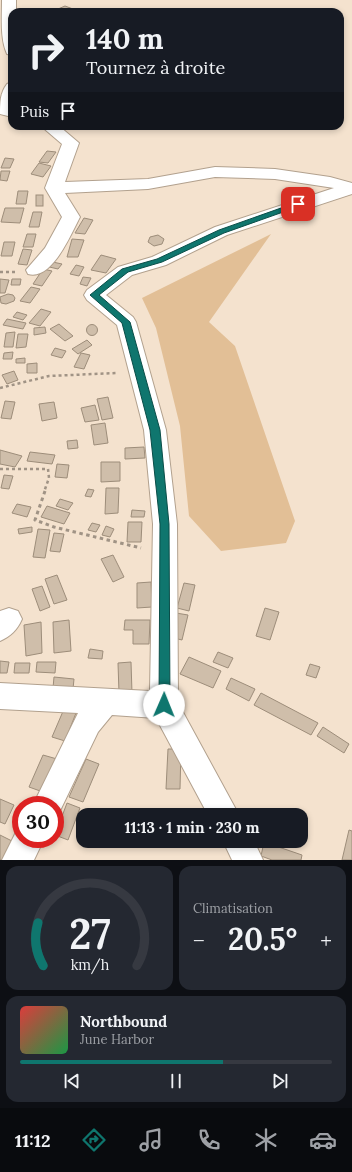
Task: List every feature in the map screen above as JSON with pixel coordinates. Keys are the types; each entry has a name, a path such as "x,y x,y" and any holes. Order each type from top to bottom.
{"street":[{"path":"5,111 8,101"},
{"path":"54,130 71,143 54,188"},
{"path":"54,188 148,184 215,172 275,174 330,182 352,188"},
{"path":"34,270 53,251 71,217 54,188"},
{"path":"220,808 164,705 165,553 164,524 155,430 126,322 94,295 125,271 159,261 221,231 352,188"},
{"path":"0,696 164,705"},
{"path":"52,796 88,723 106,701"},
{"path":"16,860 23,848"},
{"path":"242,848 248,860"}],"path":[{"path":"0,388 49,376 139,372"},
{"path":"0,469 48,469 49,478 35,520 96,538 165,553"}],"shaded area":[{"path":"271,234 209,322 235,346 295,521 286,543 221,551 189,516 180,426 156,328 142,298"}],"building":[{"path":"47,151 56,152 48,163 39,162"},
{"path":"5,158 14,159 10,168 1,168"},
{"path":"39,163 51,166 43,177 31,174"},
{"path":"1,171 10,171 7,181 0,180"},
{"path":"18,191 28,191 26,204 16,204"},
{"path":"36,195 43,195 43,206 36,206"},
{"path":"5,208 24,208 20,223 1,222"},
{"path":"33,212 42,212 39,227 29,227"},
{"path":"84,218 93,220 85,234 75,233"},
{"path":"27,234 36,234 33,247 23,247"},
{"path":"158,235 164,239 162,244 154,246 148,242 150,237"},
{"path":"72,239 84,240 78,257 67,257"},
{"path":"4,242 15,242 12,256 1,256"},
{"path":"23,249 32,250 27,265 18,264"},
{"path":"101,255 116,259 106,273 91,270"},
{"path":"48,261 62,264 58,269 45,266"},
{"path":"76,265 84,267 79,276 70,274"},
{"path":"43,269 52,271 42,286 33,284"},
{"path":"83,277 91,278 87,286 80,284"},
{"path":"0,279 9,280 5,293 0,293"},
{"path":"12,279 21,279 20,285 11,285"},
{"path":"31,287 40,289 30,303 20,301"},
{"path":"8,294 13,295 15,298 14,301 6,304 1,303 0,297"},
{"path":"41,309 51,312 40,326 29,323"},
{"path":"17,312 27,315 23,320 13,317"},
{"path":"7,319 26,323 23,329 3,325"},
{"path":"59,324 73,336 65,341 50,329"},
{"path":"92,324 96,326 98,330 96,334 92,336 88,334 86,330 88,326"},
{"path":"45,327 46,333 34,335 34,328"},
{"path":"15,332 13,347 4,347 6,333"},
{"path":"18,334 28,334 26,347 16,348"},
{"path":"87,340 92,345 78,354 72,349"},
{"path":"55,348 66,351 62,358 51,355"},
{"path":"13,352 12,359 3,359 4,353"},
{"path":"81,353 90,355 84,369 74,367"},
{"path":"25,358 25,363 16,363 16,359"},
{"path":"37,363 37,373 27,373 27,364"},
{"path":"14,371 18,380 7,384 2,375"},
{"path":"108,397 113,418 102,420 97,399"},
{"path":"5,401 15,402 11,419 1,418"},
{"path":"54,402 57,418 42,421 39,404"},
{"path":"95,405 99,420 85,422 81,408"},
{"path":"105,423 108,443 94,445 91,425"},
{"path":"77,440 78,448 68,449 67,441"},
{"path":"144,447 145,458 125,459 125,448"},
{"path":"0,450 22,456 15,467 0,464"},
{"path":"30,452 55,455 52,464 27,461"},
{"path":"101,462 120,462 120,481 101,482"},
{"path":"57,464 69,465 67,478 55,477"},
{"path":"4,475 13,476 9,489 1,488"},
{"path":"106,488 119,488 118,513 105,514"},
{"path":"88,489 94,490 91,497 85,496"},
{"path":"60,499 73,503 68,510 56,506"},
{"path":"17,504 31,507 27,517 12,513"},
{"path":"47,506 70,513 64,524 41,517"},
{"path":"132,510 145,511 144,517 131,517"},
{"path":"128,522 142,522 141,542 127,542"},
{"path":"92,523 100,525 96,532 88,530"},
{"path":"106,526 114,529 110,537 102,535"},
{"path":"32,527 32,532 19,534 18,529"},
{"path":"38,529 50,530 45,558 33,557"},
{"path":"54,533 64,534 60,552 50,551"},
{"path":"113,555 124,577 113,582 101,559"},
{"path":"57,575 67,600 54,604 45,579"},
{"path":"151,582 152,607 137,608 137,583"},
{"path":"184,583 195,585 189,611 177,608"},
{"path":"42,586 50,607 40,611 32,589"},
{"path":"265,608 279,612 270,640 256,636"},
{"path":"176,613 188,615 182,640 170,637"},
{"path":"69,620 71,651 54,653 53,622"},
{"path":"125,620 150,620 149,644 133,644 133,630 124,630"},
{"path":"41,622 42,653 26,656 24,625"},
{"path":"90,649 103,651 102,659 88,658"},
{"path":"218,652 233,658 228,668 213,662"},
{"path":"189,657 221,671 213,688 180,674"},
{"path":"0,661 9,662 7,673 0,673"},
{"path":"37,662 56,662 55,673 36,672"},
{"path":"131,662 132,693 119,693 118,663"},
{"path":"15,663 30,663 29,673 14,673"},
{"path":"310,664 320,667 316,678 306,675"},
{"path":"54,677 74,679 73,689 53,688"},
{"path":"231,678 255,689 249,701 226,689"},
{"path":"261,693 318,723 311,735 254,705"},
{"path":"64,709 76,713 65,741 52,737"},
{"path":"323,727 349,744 344,753 317,736"},
{"path":"168,749 181,749 180,789 166,789"},
{"path":"43,755 57,759 43,792 29,787"},
{"path":"86,759 99,764 83,802 69,797"},
{"path":"0,799 12,804 12,809 5,824 0,822"},
{"path":"67,803 80,808 76,808 76,819 68,840 64,838 64,811"},
{"path":"349,830 352,831 352,860 342,860"},
{"path":"0,835 12,841 2,860 0,860"},
{"path":"263,848 282,848 302,855 301,860 272,860 261,856"}],"route":[{"path":"164,705 164,524 155,430 126,322 94,295 125,271 159,261 221,231 298,204"}]}
